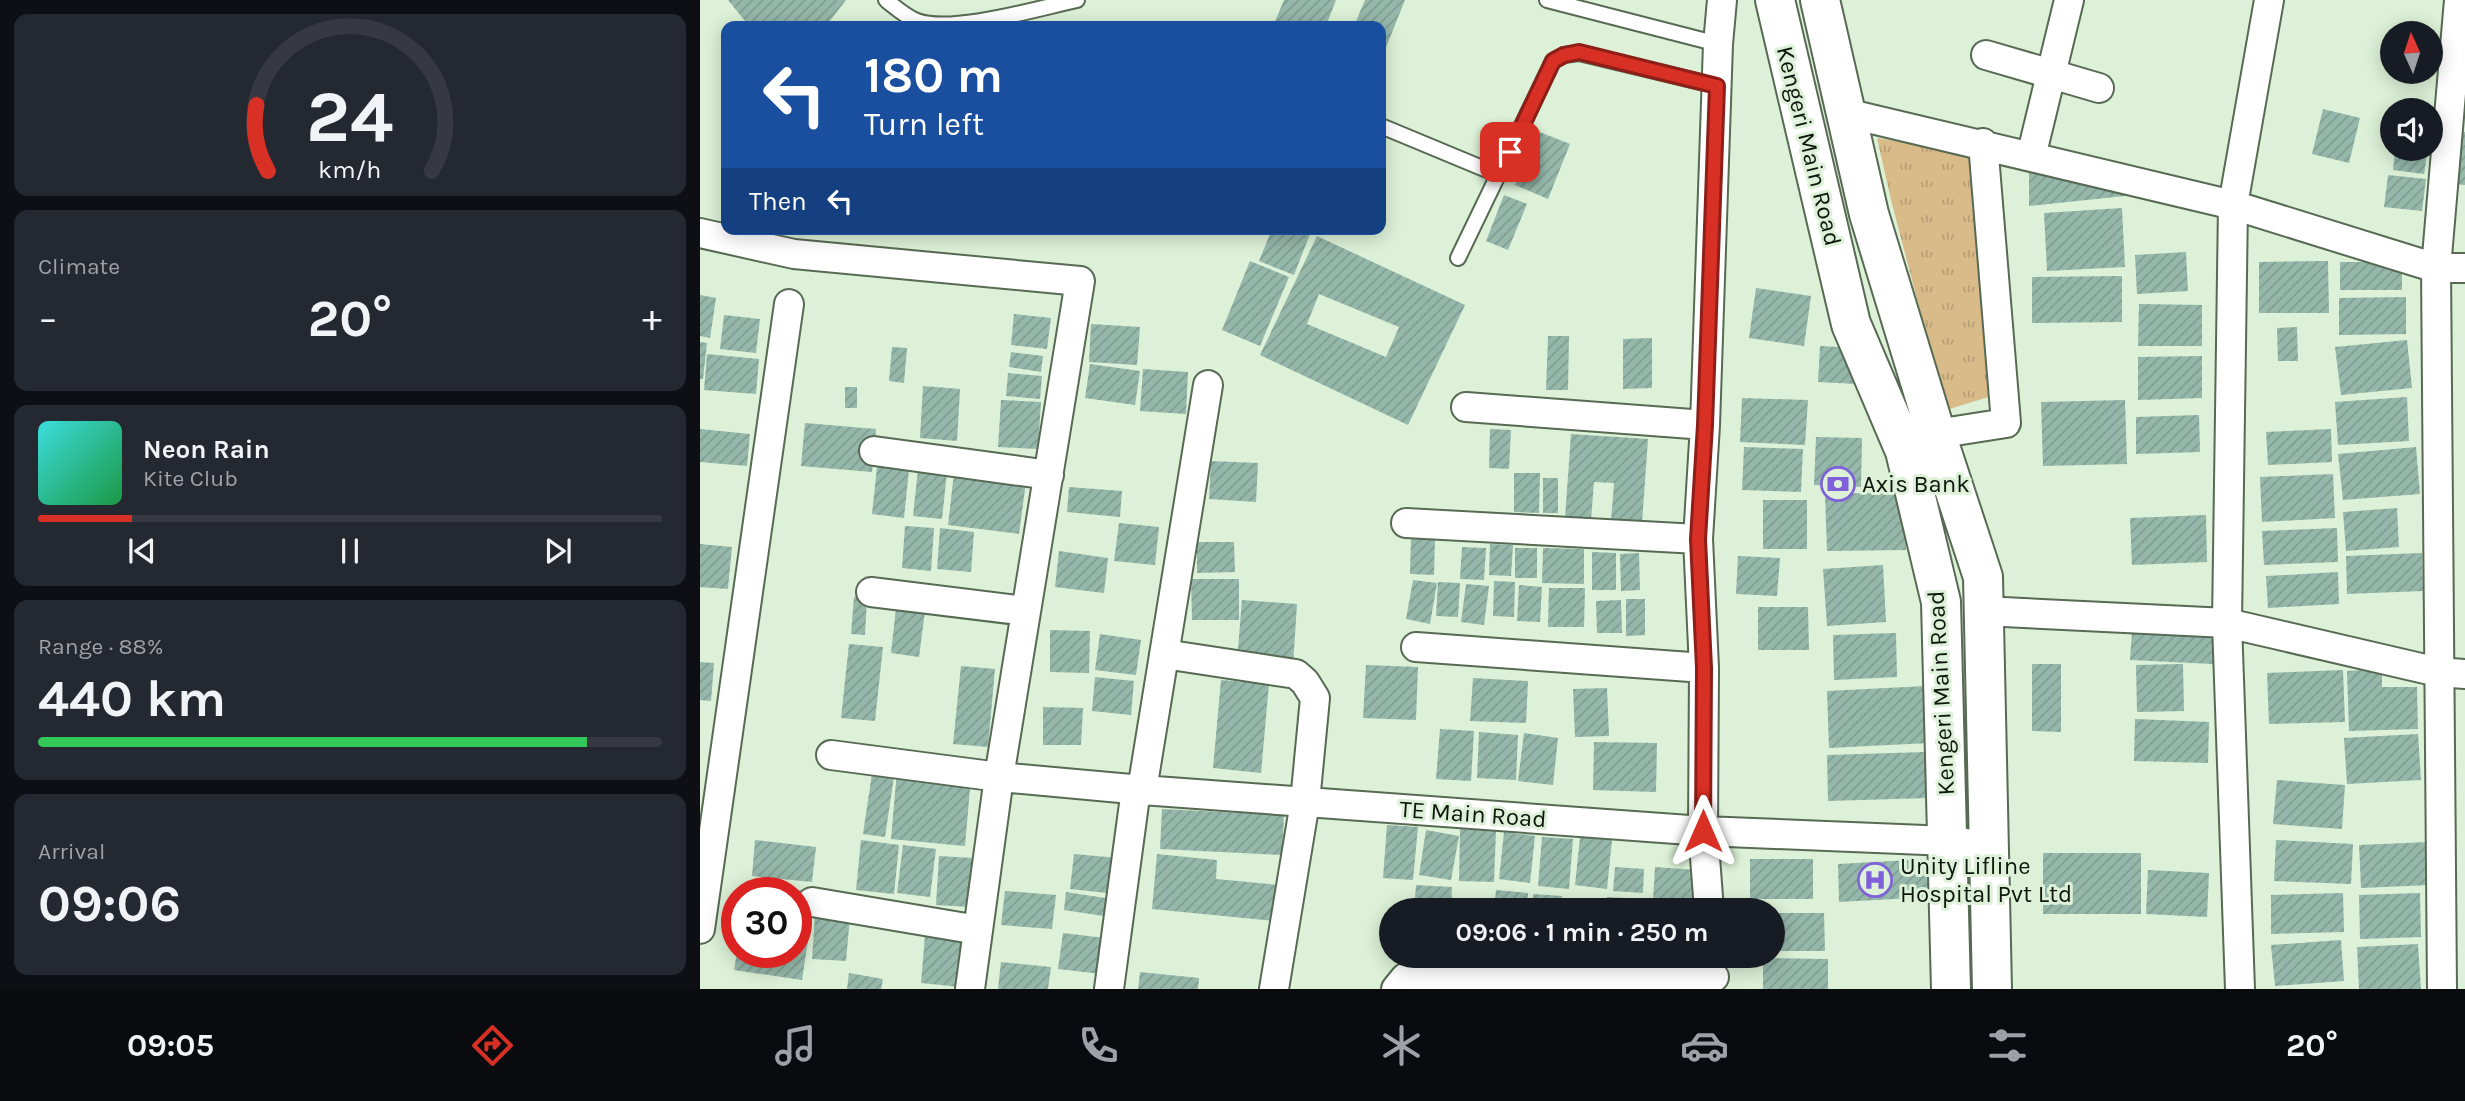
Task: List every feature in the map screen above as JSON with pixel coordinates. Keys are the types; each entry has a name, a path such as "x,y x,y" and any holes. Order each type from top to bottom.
{"main road":[{"name":"Kengeri Main Road","path":"1774,0 1851,324 1905,451 1941,602 1951,989"},
{"name":"Kengeri Main Road","path":"1820,0 1869,214 1983,577 1992,989"}],"street":[{"path":"1708,898 1703,831 1704,668 1698,539 1722,0"},
{"path":"2031,157 2069,0"},
{"path":"2240,989 2227,623 2233,205 2269,0"},
{"path":"2442,989 2451,673 2436,268 2459,0"},
{"path":"1986,55 2099,88"},
{"path":"1846,113 2233,205 2436,268 2465,268"},
{"path":"1936,434 2006,423 1983,144"},
{"path":"700,233 794,254 1080,281 999,777 970,989"},
{"path":"700,929 789,304"},
{"path":"1109,989 1139,790 1208,385"},
{"path":"1466,407 1705,425"},
{"path":"873,451 1049,475"},
{"path":"1406,523 1698,539"},
{"path":"871,592 1026,611"},
{"path":"1983,611 2227,623 2451,673"},
{"path":"1416,647 1704,668"},
{"path":"1164,654 1296,674 1305,681 1315,698 1305,802 1274,989"},
{"name":"TE Main Road","path":"831,755 999,777 1139,790 1703,831 1949,841 1988,846"},
{"path":"812,902 978,930"},
{"path":"1395,989 1405,978 1506,983 1713,974"}],"lane":[{"path":"886,0 917,21"},
{"path":"964,21 1013,16 1077,0"},
{"path":"1547,0 1718,44"},
{"path":"1458,258 1553,61 1579,52 1717,86"},
{"path":"1386,128 1499,174"}],"green space":[{"path":"1877,138 1969,152 1995,395 1946,410"}],"building":[{"path":"728,0 846,0 830,21 745,21"},
{"path":"1284,0 1336,0 1328,21 1275,21"},
{"path":"1365,0 1405,0 1386,48 1386,21 1356,21"},
{"path":"2323,109 2360,118 2349,163 2312,154"},
{"path":"1537,131 1570,144 1548,199 1515,185"},
{"path":"2460,132 2465,132 2465,185 2454,184"},
{"path":"2394,161 2426,161 2424,174 2393,170"},
{"path":"2029,165 2134,195 2029,206"},
{"path":"2388,175 2426,179 2422,211 2384,207"},
{"path":"1504,195 1527,204 1508,250 1486,241"},
{"path":"2122,208 2125,267 2047,271 2044,213"},
{"path":"1270,235 1310,235 1294,275 1259,261"},
{"path":"1317,236 1465,305 1408,425 1260,355","holes":["1319,294 1399,327 1386,357 1307,324"]},
{"path":"2186,252 2188,291 2137,294 2135,255"},
{"path":"1250,261 1289,277 1260,346 1222,330"},
{"path":"2328,261 2329,313 2259,313 2259,262"},
{"path":"2340,262 2402,262 2402,290 2340,290"},
{"path":"2122,276 2122,322 2032,323 2032,277"},
{"path":"1756,288 1811,296 1804,346 1749,338"},
{"path":"700,295 716,298 710,338 700,336"},
{"path":"2406,297 2406,334 2339,335 2339,298"},
{"path":"2139,304 2202,305 2202,346 2138,346"},
{"path":"1014,314 1051,318 1047,349 1011,345"},
{"path":"724,315 760,319 756,353 720,349"},
{"path":"1091,324 1140,327 1137,365 1089,362"},
{"path":"2297,327 2298,361 2278,361 2277,328"},
{"path":"1548,336 1569,336 1568,390 1546,390"},
{"path":"1652,338 1652,388 1623,389 1623,339"},
{"path":"2407,340 2412,388 2341,395 2335,347"},
{"path":"700,342 707,343 703,379 700,379"},
{"path":"1820,346 1859,348 1857,384 1818,382"},
{"path":"892,347 907,348 904,383 889,381"},
{"path":"1011,352 1043,356 1041,372 1009,367"},
{"path":"707,354 759,359 756,394 704,390"},
{"path":"2202,356 2202,398 2138,400 2138,357"},
{"path":"1090,364 1140,371 1135,405 1085,398"},
{"path":"1143,369 1188,372 1186,414 1140,411"},
{"path":"1008,373 1042,376 1040,399 1006,396"},
{"path":"923,386 960,389 957,441 920,438"},
{"path":"845,387 857,387 857,408 845,408"},
{"path":"2407,397 2409,441 2338,445 2335,402"},
{"path":"1742,398 1808,400 1805,445 1740,442"},
{"path":"1001,400 1041,402 1038,449 998,447"},
{"path":"2125,400 2127,464 2043,466 2041,402"},
{"path":"2199,415 2200,452 2136,454 2136,417"},
{"path":"805,423 876,429 872,472 801,466"},
{"path":"700,429 750,434 747,466 700,462"},
{"path":"1490,429 1511,430 1509,469 1489,468"},
{"path":"2331,429 2332,462 2268,465 2266,432"},
{"path":"1571,434 1648,439 1642,523 1611,521 1614,483 1594,482 1591,520 1565,518"},
{"path":"1816,437 1862,438 1861,487 1814,485"},
{"path":"1744,447 1803,449 1801,492 1742,490"},
{"path":"2416,447 2420,494 2343,500 2338,454"},
{"path":"1211,461 1258,463 1256,502 1209,499"},
{"path":"877,467 909,470 904,518 872,514"},
{"path":"918,469 947,472 942,519 913,516"},
{"path":"954,473 1026,482 1019,534 948,525"},
{"path":"1514,473 1540,473 1539,513 1514,512"},
{"path":"2333,474 2335,518 2262,522 2260,477"},
{"path":"1543,478 1558,478 1558,513 1543,513"},
{"path":"1069,487 1122,491 1120,517 1067,512"},
{"path":"1905,492 1906,550 1827,551 1825,494"},
{"path":"1763,500 1807,500 1807,549 1763,549"},
{"path":"2397,508 2399,547 2346,551 2343,512"},
{"path":"2206,515 2207,562 2132,565 2130,518"},
{"path":"1119,523 1159,527 1155,565 1114,561"},
{"path":"905,526 934,528 931,571 902,568"},
{"path":"940,528 974,532 971,572 937,569"},
{"path":"2337,528 2338,562 2264,565 2262,531"},
{"path":"1411,538 1435,539 1434,575 1410,574"},
{"path":"1197,542 1234,542 1235,572 1197,573"},
{"path":"700,544 732,547 728,589 700,587"},
{"path":"1490,544 1513,545 1511,576 1489,575"},
{"path":"1462,547 1486,548 1484,580 1460,579"},
{"path":"1515,548 1537,548 1537,578 1515,578"},
{"path":"1543,548 1584,549 1584,584 1542,583"},
{"path":"1059,551 1108,558 1104,593 1055,587"},
{"path":"1592,552 1616,553 1616,590 1592,590"},
{"path":"1639,553 1640,590 1621,591 1620,554"},
{"path":"2422,553 2423,591 2347,594 2346,556"},
{"path":"1738,556 1780,558 1777,596 1736,594"},
{"path":"1883,565 1886,622 1827,626 1823,569"},
{"path":"2338,572 2339,604 2268,608 2266,576"},
{"path":"1191,579 1239,579 1239,620 1192,620"},
{"path":"1413,580 1437,583 1430,624 1406,619"},
{"path":"1494,581 1515,582 1514,617 1493,616"},
{"path":"1438,582 1460,583 1458,617 1436,616"},
{"path":"1466,584 1489,586 1484,625 1461,622"},
{"path":"1519,585 1542,587 1540,622 1517,621"},
{"path":"1549,588 1585,588 1584,627 1548,627"},
{"path":"854,597 867,597 865,635 851,634"},
{"path":"1626,599 1645,599 1645,635 1626,636"},
{"path":"1242,600 1297,604 1293,665 1237,661"},
{"path":"1621,600 1622,633 1597,633 1596,601"},
{"path":"1758,607 1808,607 1809,650 1758,650"},
{"path":"896,608 925,611 919,657 891,653"},
{"path":"1050,630 1090,631 1089,673 1050,672"},
{"path":"2132,632 2214,636 2213,664 2130,660"},
{"path":"1896,633 1897,677 1834,680 1833,635"},
{"path":"1100,634 1141,640 1136,675 1095,670"},
{"path":"849,644 883,647 875,721 841,718"},
{"path":"700,662 714,663 711,701 700,700"},
{"path":"2032,664 2061,664 2061,732 2032,731"},
{"path":"2183,664 2184,711 2137,712 2136,665"},
{"path":"1366,665 1418,667 1416,720 1363,718"},
{"path":"961,666 995,669 988,747 953,744"},
{"path":"2382,669 2382,687 2417,687 2418,729 2349,731 2347,671"},
{"path":"2343,670 2345,722 2269,724 2267,673"},
{"path":"1095,677 1134,681 1131,715 1092,711"},
{"path":"1473,678 1528,681 1526,723 1470,721"},
{"path":"1221,680 1269,684 1261,773 1213,768"},
{"path":"1926,686 1929,743 1829,748 1827,691"},
{"path":"1607,688 1609,736 1575,737 1573,689"},
{"path":"1043,707 1083,708 1081,745 1043,745"},
{"path":"2135,719 2209,722 2208,763 2134,761"},
{"path":"1440,729 1474,731 1471,781 1436,779"},
{"path":"1479,732 1518,735 1516,780 1477,778"},
{"path":"1524,733 1558,738 1553,785 1518,781"},
{"path":"2418,734 2421,780 2347,784 2344,738"},
{"path":"1594,742 1657,743 1656,792 1593,790"},
{"path":"1926,752 1928,798 1828,801 1827,755"},
{"path":"873,767 895,770 885,837 863,834"},
{"path":"897,771 971,777 965,846 891,839"},
{"path":"2277,780 2345,785 2342,829 2273,824"},
{"path":"1162,809 1284,815 1282,855 1160,849"},
{"path":"1387,825 1418,827 1413,880 1383,878"},
{"path":"1460,829 1496,830 1494,882 1459,881"},
{"path":"1426,830 1459,836 1451,880 1419,875"},
{"path":"1504,832 1535,836 1530,883 1499,879"},
{"path":"1542,837 1573,839 1569,889 1538,886"},
{"path":"1580,837 1612,840 1607,889 1575,885"},
{"path":"755,840 816,847 812,882 812,877 752,876"},
{"path":"861,840 899,845 894,894 856,890"},
{"path":"2276,840 2353,844 2351,884 2274,881"},
{"path":"2428,842 2430,885 2361,888 2359,845"},
{"path":"903,845 936,849 930,897 897,893"},
{"path":"2043,853 2141,853 2141,914 2043,914"},
{"path":"1074,854 1119,858 1116,894 1070,889"},
{"path":"1157,854 1217,860 1216,879 1279,885 1275,921 1152,909"},
{"path":"939,856 973,858 970,907 936,905"},
{"path":"1750,859 1813,859 1813,899 1750,898"},
{"path":"1929,859 1931,897 1839,902 1838,864"},
{"path":"1615,867 1644,869 1643,893 1613,891"},
{"path":"1655,867 1696,870 1695,898 1653,898"},
{"path":"2148,870 2209,873 2207,917 2146,914"},
{"path":"1416,885 1452,887 1452,898 1415,898"},
{"path":"1496,890 1528,893 1528,898 1495,898"},
{"path":"1005,891 1056,895 1052,929 1001,925"},
{"path":"1066,892 1112,899 1110,917 1064,910"},
{"path":"2343,893 2344,932 2271,934 2271,895"},
{"path":"2420,893 2421,937 2360,939 2359,895"},
{"path":"1533,894 1562,896 1562,898 1533,898"},
{"path":"1785,913 1824,913 1825,951 1785,951"},
{"path":"815,915 850,917 846,961 812,959"},
{"path":"1063,933 1105,938 1101,974 1058,969"},
{"path":"925,935 964,938 960,987 921,983"},
{"path":"2341,940 2344,981 2275,986 2271,945"},
{"path":"2418,944 2421,989 2359,989 2357,947"},
{"path":"1785,958 1828,959 1828,989 1763,989 1763,968 1785,968"},
{"path":"1001,962 1051,967 1048,989 998,989"},
{"path":"734,968 804,968 802,980"},
{"path":"1140,972 1199,978 1198,989 1138,989"},
{"path":"849,973 883,979 881,989 847,989"}],"place":[{"name":"Axis Bank","path":"1838,484"},
{"name":"Unity Lifline Hospital Pvt Ltd","path":"1875,880"}],"route":[{"path":"1510,152 1553,61 1564,55 1579,52 1717,86 1705,425 1698,539 1704,668 1703,831"}]}
